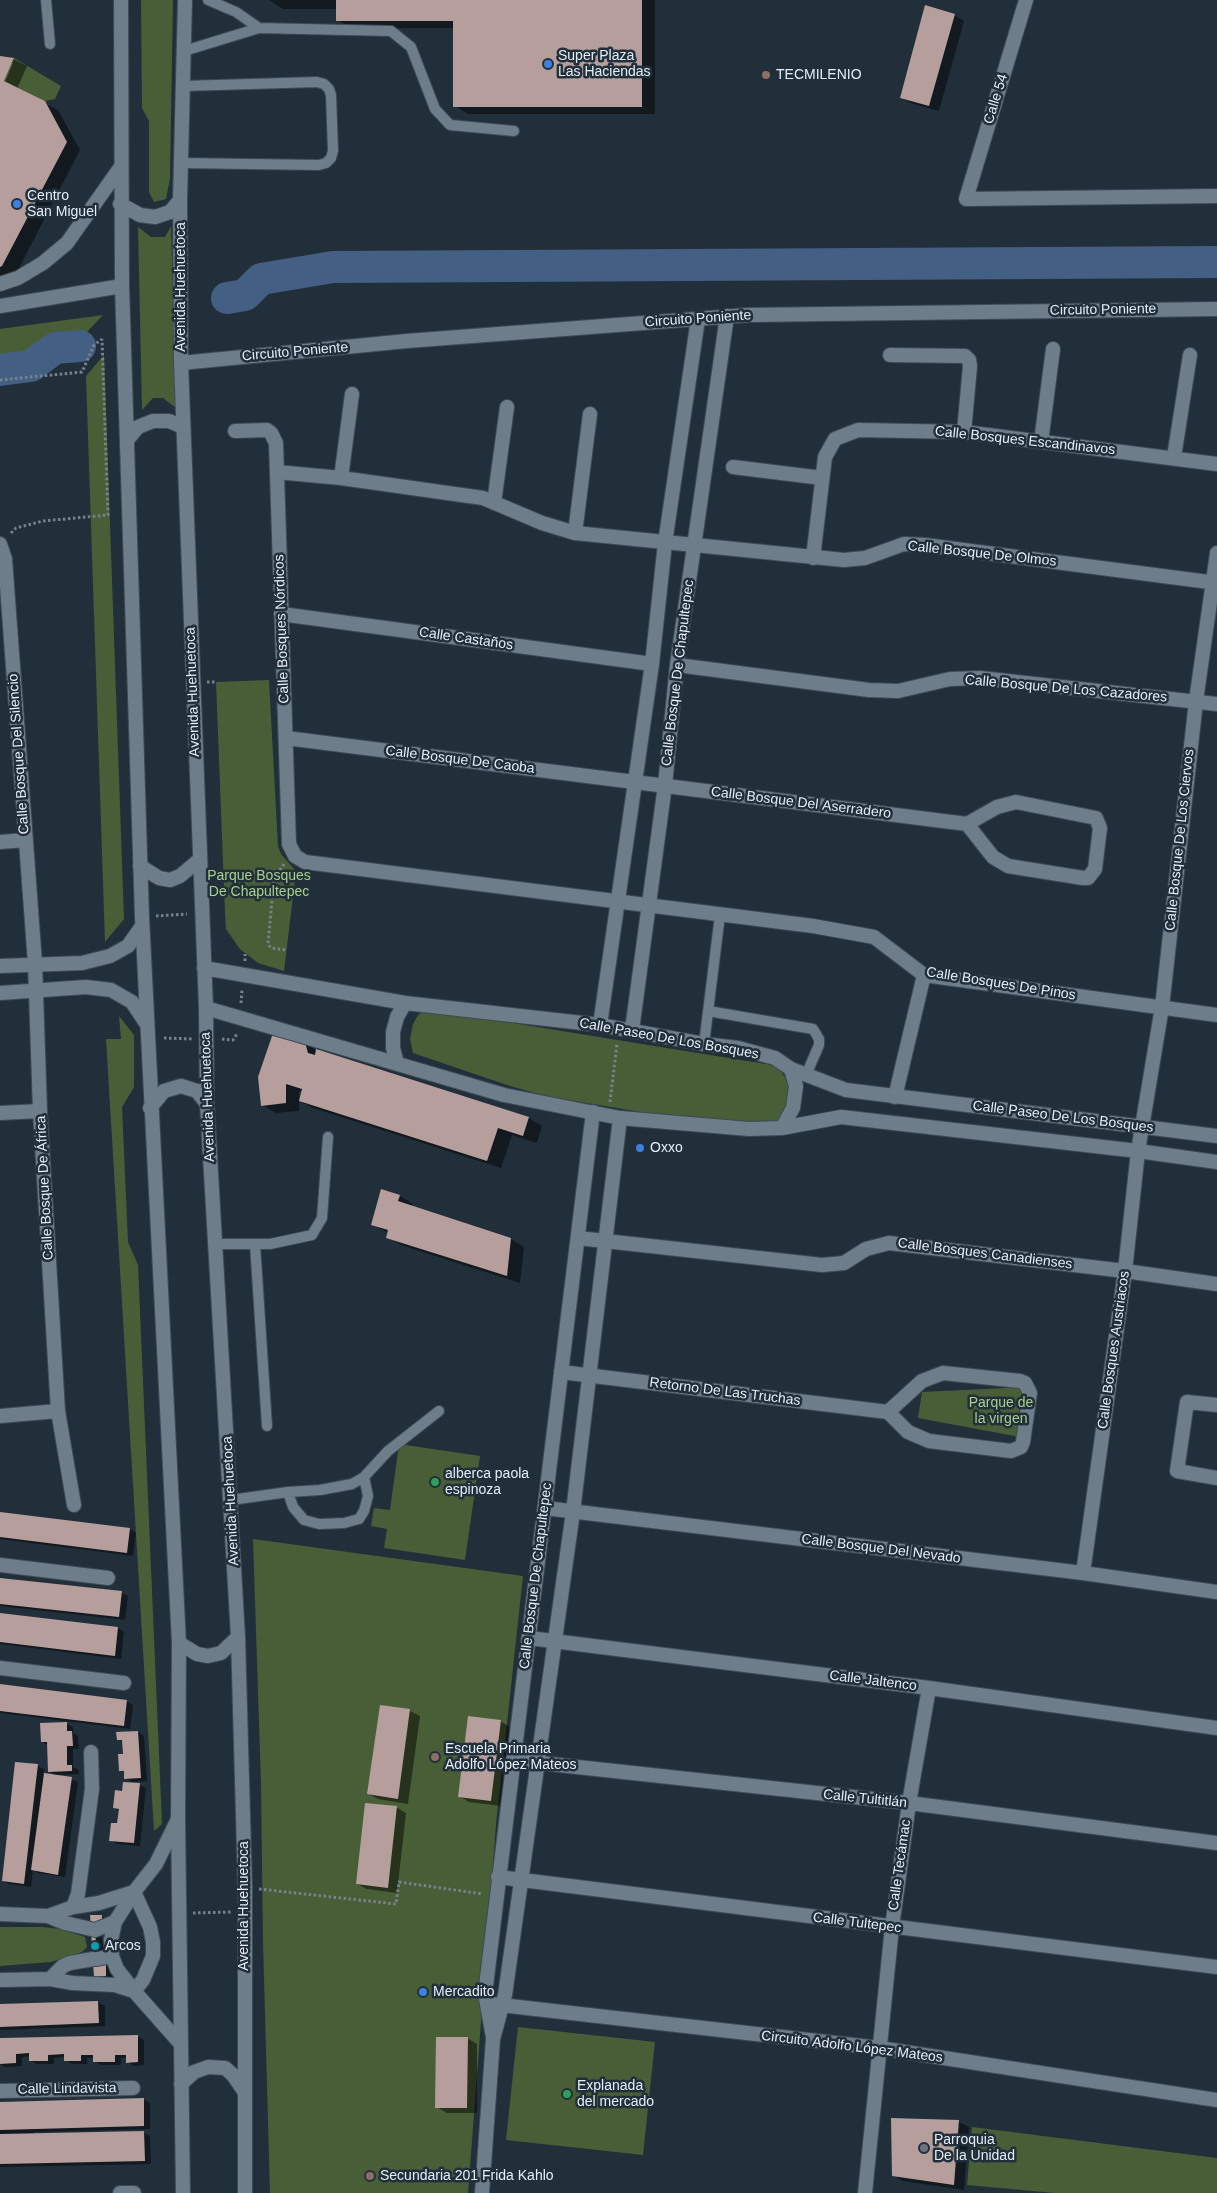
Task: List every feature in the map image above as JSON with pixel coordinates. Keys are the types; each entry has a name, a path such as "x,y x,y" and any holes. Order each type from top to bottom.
{"street":[{"path":"121,0 120,204 140,866 150,1108 179,1643 178,1818 183,2193"},
{"name":"Avenida Huehuetoca","path":"185,0 180,200 181,363 206,1008 207,1104 238,1637 245,1887 245,2193"},
{"name":"Calle 54","path":"1026,0 966,199 1217,196"},
{"path":"0,284 18,278 43,263 67,243 120,168"},
{"path":"120,204 140,215 155,217 170,212 180,200"},
{"path":"0,306 122,286"},
{"name":"Circuito Poniente","path":"181,363 407,341 727,316 1217,308"},
{"name":"Calle Bosque De Chapultepec","path":"626,1029 648,906 665,785 677,665 727,316"},
{"name":"Calle Bosque De Chapultepec","path":"600,1025 652,664 665,543 698,319"},
{"path":"1041,442 1053,349"},
{"path":"890,355 965,356 969,360 964,432"},
{"path":"1174,457 1190,355"},
{"path":"341,478 352,394"},
{"path":"494,503 507,406"},
{"path":"575,533 590,414"},
{"path":"128,439 138,427 153,421 169,421 184,427"},
{"name":"Calle Bosques Nórdicos","path":"235,431 261,430 271,433 276,443 289,844 295,856"},
{"name":"Calle Bosques Escandinavos","path":"822,478 825,457 835,440 858,430 964,432 1174,457 1217,464"},
{"path":"732,467 822,478 813,558"},
{"path":"277,472 341,478 466,495 494,503 542,523 575,533 665,543"},
{"name":"Calle Bosque Del Silencio","path":"3,541 35,964"},
{"name":"Calle Bosque De Olmos","path":"665,543 844,560 865,558 904,544 925,545 1214,583"},
{"name":"Calle Bosque De Los Ciervos","path":"1142,1126 1162,1007 1196,701 1217,553"},
{"name":"Calle Castaños","path":"281,614 652,664"},
{"name":"Calle Bosque De Los Cazadores","path":"677,665 868,690 898,691 950,679 980,678 1217,704"},
{"name":"Calle Bosque De Caoba","path":"286,738 635,781"},
{"name":"Calle Bosque Del Aserradero","path":"635,781 967,824"},
{"path":"1016,802 1091,816 1100,822 1095,869 1088,878 1083,878 1008,866 993,857 967,824 997,807 1016,802"},
{"path":"0,842 26,840"},
{"path":"295,856 305,862 618,901"},
{"path":"140,866 159,878 170,880 180,876 199,860"},
{"name":"Calle Bosques De Pinos","path":"618,901 813,926 874,937 924,975 1217,1015"},
{"path":"0,966 82,963 110,956 128,946 142,921"},
{"name":"Calle Bosque De África","path":"35,964 40,1111 58,1411 74,1505"},
{"name":"Calle Paseo De Los Bosques","path":"204,968 405,1003 600,1025 704,1044 738,1048 775,1058 791,1069 846,1090 1217,1136"},
{"path":"895,1097 924,975"},
{"path":"0,993 86,987 111,990 132,1002 146,1023"},
{"path":"397,1063 393,1048 393,1032 397,1016 405,1003"},
{"name":"Calle Paseo De Los Bosques","path":"206,1008 504,1095 614,1116 749,1129 782,1128 841,1117 1138,1151 1217,1162"},
{"path":"782,1128 794,1108 796,1086 791,1069"},
{"path":"150,1108 164,1091 181,1086 197,1092 207,1104"},
{"path":"0,1113 40,1111"},
{"name":"Calle Bosque De Chapultepec","path":"493,2038 485,1994 593,1112"},
{"name":"Calle Bosque De Chapultepec","path":"482,2193 493,2038 503,2005 573,1512 606,1242 614,1116"},
{"name":"Calle Bosques Austriacos","path":"1083,1573 1125,1271 1142,1126"},
{"name":"Calle Bosques Canadienses","path":"578,1238 822,1265 844,1263 866,1249 889,1243 1217,1284"},
{"name":"Retorno De Las Truchas","path":"561,1372 888,1412"},
{"path":"943,1374 1020,1381 1029,1387 1021,1447 1016,1450 929,1441 908,1432 888,1412 922,1381 943,1374"},
{"path":"1217,1405 1187,1402 1178,1471 1217,1478"},
{"path":"0,1416 58,1411"},
{"name":"Calle Bosque Del Nevado","path":"545,1508 1083,1573 1217,1592"},
{"path":"0,1565 108,1578"},
{"path":"179,1643 196,1654 208,1656 221,1653 238,1637"},
{"name":"Calle Jaltenco","path":"529,1638 929,1688 1217,1728"},
{"path":"0,1668 124,1683"},
{"name":"Calle Tecámac","path":"865,2193 892,1928 909,1803 929,1688"},
{"path":"73,1907 78,1894 92,1789 91,1752"},
{"name":"Calle Tultitlán","path":"513,1760 909,1803 1217,1843"},
{"path":"178,1818 156,1864 134,1892 115,1922 112,1956 117,1969 134,1991 180,2043"},
{"name":"Calle Tultepec","path":"498,1877 892,1928 1217,1967"},
{"path":"48,1916 73,1907 99,1903 134,1892"},
{"path":"134,1892 150,1927 153,1942 153,1956 150,1968 134,1991"},
{"path":"0,1914 48,1916 86,1930 93,1930 115,1922"},
{"path":"50,1979 63,1966 70,1963 112,1956"},
{"path":"0,1980 50,1979 72,1983 115,1985 134,1991"},
{"name":"Circuito Adolfo López Mateos","path":"486,2003 879,2048 1217,2100"},
{"path":"181,2084 194,2072 208,2067 224,2068 233,2074 244,2091"},
{"name":"Calle Lindavista","path":"0,2091 134,2088"},
{"path":"120,2193 134,2193"}],"lane":[{"path":"46,0 50,44"},
{"path":"208,0 236,12 259,28"},
{"path":"236,12 237,0"},
{"path":"184,51 259,28 390,31 411,47 435,109 450,125 514,131"},
{"path":"181,163 319,165 326,163 331,158 332,151 331,96 329,88 324,84 317,82 183,86"},
{"path":"704,1044 720,915"},
{"path":"708,1011 813,1029 819,1039 819,1044 806,1075"},
{"path":"215,1244 270,1244 312,1235 322,1218 328,1137"},
{"path":"255,1244 267,1426"},
{"path":"231,1500 288,1492 328,1489 352,1484 364,1477 388,1451 439,1411"},
{"path":"288,1492 293,1507 304,1520 319,1524 344,1523 359,1519 364,1511 368,1496 364,1477"}],"path":[{"path":"0,380 82,372 94,345 102,339 108,515 43,521 16,528 3,541"},
{"path":"287,950 271,948 268,944 274,879 278,871 295,856"},
{"path":"224,874 278,871"},
{"path":"142,921 202,914"},
{"path":"147,1038 233,1040 240,1029 245,954"},
{"path":"614,1116 626,1029"},
{"path":"245,1887 396,1904 399,1882 496,1896"},
{"path":"179,1913 245,1912"}],"green space":[{"path":"141,0 173,0 170,178 166,199 154,202 149,192 149,121 142,108"},
{"path":"14,58 61,86 55,99 45,101 4,81"},
{"path":"171,226 176,408 163,398 153,398 142,410 138,227 151,237 165,237"},
{"path":"103,315 85,334 51,340 23,353 0,356 0,329"},
{"path":"104,355 124,919 105,942 86,376"},
{"name":"Parque Bosques De Chapultepec","path":"269,680 278,846 281,854 296,871 284,971 258,963 240,949 226,929 225,913 216,682"},
{"path":"426,1009 778,1066 789,1084 791,1105 785,1121 761,1132 545,1096 413,1053 410,1039 413,1024 418,1015"},
{"path":"119,1016 134,1035 134,1087 122,1107 128,1242 138,1265 162,1824 154,1831 106,1039 121,1039"},
{"name":"Parque de la virgen","path":"1028,1387 1020,1437 918,1418 922,1392"},
{"name":"alberca paola espinoza","path":"399,1444 480,1456 465,1560 384,1548 387,1529 371,1526 374,1508 390,1510"},
{"path":"253,1539 523,1576 496,1824 468,2193 270,2193 261,1783"},
{"path":"0,1927 60,1929 85,1937 87,1947 82,1952 51,1962 0,1966"},
{"path":"518,2027 655,2042 643,2155 506,2140"},
{"path":"972,2127 1217,2158 1217,2193 1055,2193 967,2185"}],"building":[{"name":"Super Plaza Las Haciendas","path":"336,0 642,0 642,107 453,107 453,21 336,21"},
{"path":"925,5 955,14 929,106 900,98"},
{"name":"Centro San Miguel","path":"0,56 14,58 4,81 45,101 67,142 0,267"},
{"path":"272,1036 288,1037 305,1042 308,1053 315,1055 316,1049 529,1117 523,1136 498,1128 487,1161 299,1101 302,1089 286,1084 286,1103 261,1106 258,1077"},
{"path":"381,1189 400,1195 398,1201 511,1238 507,1276 386,1238 388,1230 371,1225"},
{"path":"0,1512 130,1528 127,1553 0,1537"},
{"path":"0,1578 122,1591 119,1617 0,1604"},
{"path":"0,1613 118,1627 115,1656 0,1642"},
{"path":"0,1684 127,1700 124,1726 0,1711"},
{"path":"380,1705 410,1709 398,1799 367,1794"},
{"path":"468,1716 501,1720 491,1801 458,1797"},
{"path":"67,1722 67,1731 72,1731 73,1746 67,1746 67,1765 72,1765 72,1771 48,1772 47,1742 41,1742 40,1723"},
{"path":"138,1731 141,1778 124,1779 124,1771 119,1771 118,1754 123,1754 122,1740 117,1740 116,1732"},
{"path":"15,1762 38,1764 24,1884 2,1881"},
{"path":"44,1773 72,1777 58,1875 31,1870"},
{"path":"123,1782 140,1783 134,1843 109,1841 111,1823 117,1823 119,1809 113,1808 115,1790 122,1791"},
{"path":"365,1803 397,1806 388,1888 356,1884"},
{"name":"Arcos","path":"90,1915 102,1915 102,1926 95,1928 96,1943 99,1947 97,1962 106,1962 106,1976 94,1977"},
{"path":"98,2001 99,2023 0,2027 0,2004"},
{"path":"138,2035 138,2062 126,2063 126,2055 115,2055 115,2062 93,2062 93,2055 81,2055 81,2061 64,2061 64,2054 48,2055 48,2061 29,2061 29,2053 16,2054 16,2063 0,2064 0,2038"},
{"path":"436,2037 468,2037 467,2108 435,2108"},
{"path":"144,2098 144,2126 0,2130 0,2102"},
{"name":"Parroquia De la Unidad","path":"891,2118 959,2120 954,2185 892,2176"},
{"path":"144,2131 145,2161 0,2164 0,2134"}],"waterway":[{"path":"227,298 245,295 261,279 333,267 1217,262"},
{"path":"0,370 31,366 55,348 80,346"}],"place":[{"name":"Super Plaza Las Haciendas","path":"548,64"},
{"name":"TECMILENIO","path":"766,75"},
{"name":"Centro San Miguel","path":"17,204"},
{"name":"Oxxo","path":"640,1148"},
{"name":"alberca paola espinoza","path":"435,1482"},
{"name":"Escuela Primaria Adolfo López Mateos","path":"435,1757"},
{"name":"Arcos","path":"95,1946"},
{"name":"Mercadito","path":"423,1992"},
{"name":"Explanada del mercado","path":"567,2094"},
{"name":"Parroquia De la Unidad","path":"924,2148"},
{"name":"Secundaria 201 Frida Kahlo","path":"370,2176"}]}
